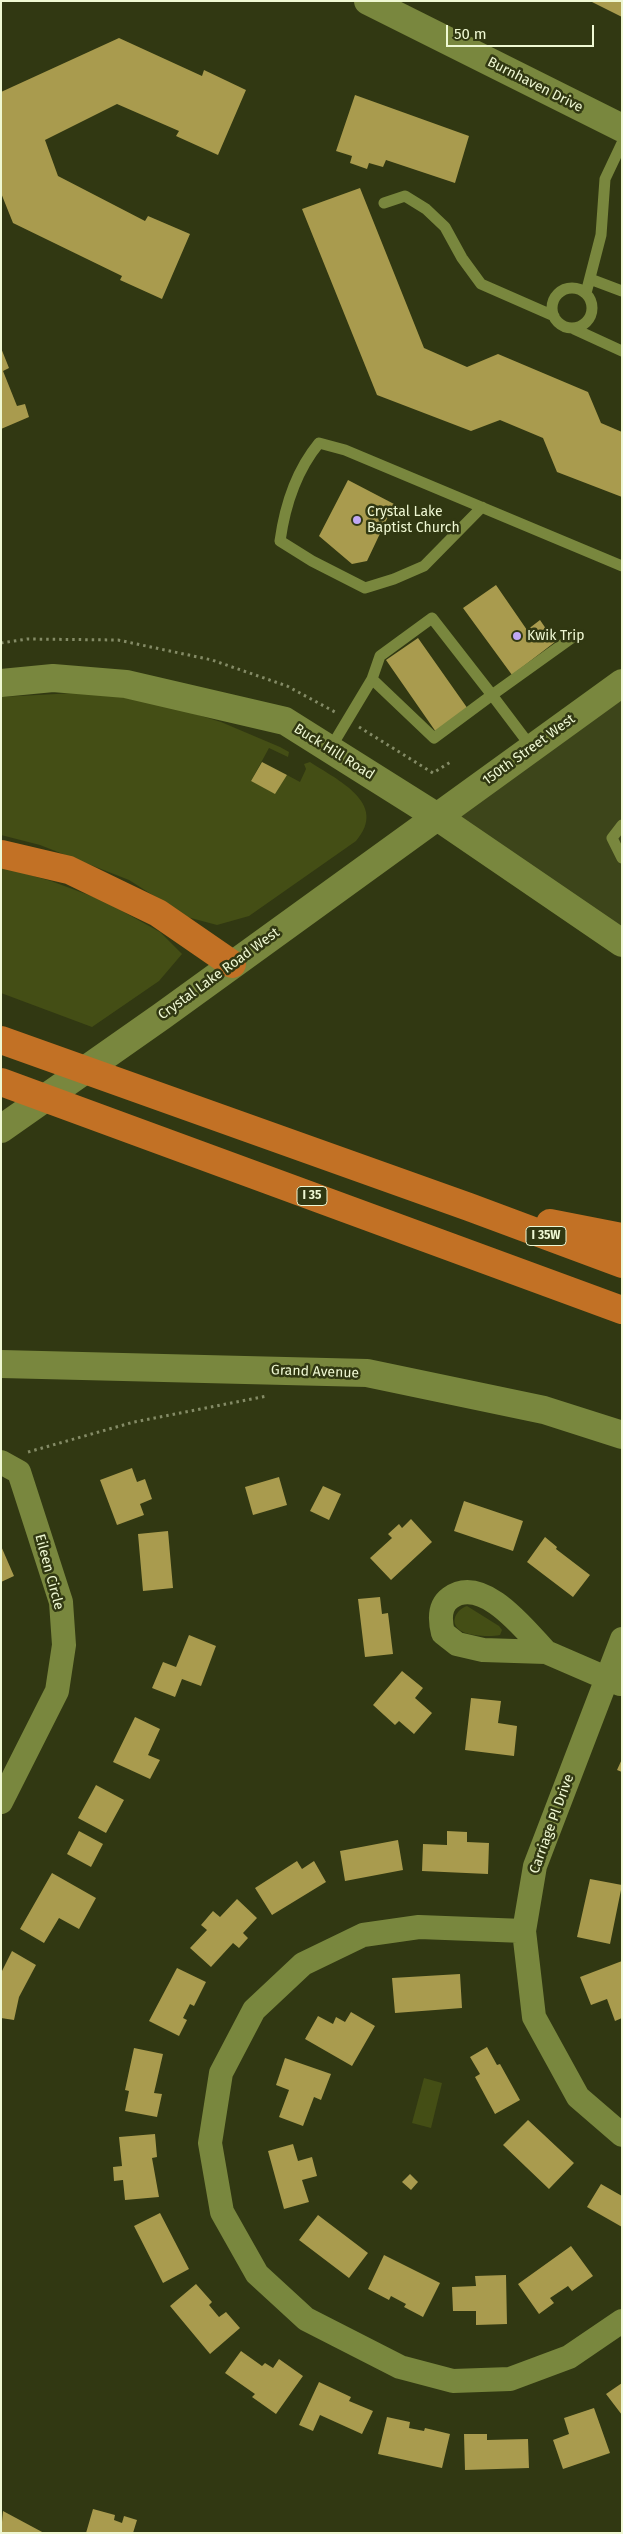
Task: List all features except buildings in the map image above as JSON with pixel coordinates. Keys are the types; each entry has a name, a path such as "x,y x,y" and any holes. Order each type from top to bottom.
{"highway":[{"path":"1,854 69,870 158,913 232,964"},
{"path":"1,1040 469,1207 622,1237"},
{"name":"I 35","path":"1,1082 622,1310"},
{"name":"I 35W","path":"469,1207 622,1264"}],"street":[{"name":"Burnhaven Drive","path":"368,1 622,128"},
{"name":"Buck Hill Road","path":"1,683 53,678 126,684 284,721 436,816 622,943"},
{"name":"150th Street West","path":"436,816 622,683"},
{"name":"Crystal Lake Road West","path":"1,1129 162,1016 436,816"},
{"name":"Grand Avenue","path":"1,1364 367,1373 544,1410 622,1436"},
{"name":"Eileen Circle","path":"1,1802 57,1691 64,1645 61,1602 19,1472 4,1464"},
{"name":"Carriage Pl Drive","path":"622,1639 614,1681 535,1866 524,1931 534,2018 578,2097 622,2135"},
{"path":"546,1652 614,1681"},
{"path":"524,1931 419,1927 363,1936 303,1964 254,2010 221,2073 210,2143 222,2212 257,2274 306,2319 400,2367 453,2381 510,2379 569,2357 622,2321"}],"lane":[{"path":"586,293 601,235 605,179 622,143"},
{"path":"384,203 405,196 426,209 445,227 462,258 481,284 554,316"},
{"path":"590,279 622,291"},
{"path":"574,329 585,325 589,320 591,300 586,293 573,287 563,289 552,302 551,312 559,325 574,329 622,351"},
{"path":"482,507 424,566 394,580 365,588 312,561 280,540 284,513 304,462 319,444 345,450 482,507 622,566"},
{"path":"330,749 372,679 380,656 432,618 532,748"},
{"path":"372,679 434,738 573,637"},
{"path":"622,825 612,838 622,858"}],"path":[{"path":"4,1464 17,1455 134,1422 267,1396"}],"shaded area":[{"path":"622,683 622,943 436,816"},
{"path":"93,692 166,705 221,722 280,747 289,752 288,757 269,748 251,781 274,793 287,775 300,782 306,769 304,764 310,762 356,794 363,804 367,815 365,827 356,841 249,916 217,925 187,917 129,880 40,845 1,835 1,697"},
{"path":"1,867 51,881 102,900 160,932 182,954 159,981 92,1027 1,993"},
{"path":"467,1606 499,1626 502,1630 500,1635 476,1635 458,1629 455,1618 459,1611"},
{"path":"424,2078 442,2083 431,2128 412,2123"}],"place":[{"name":"Crystal Lake Baptist Church","path":"357,520"},
{"name":"Kwik Trip","path":"517,636"}]}
